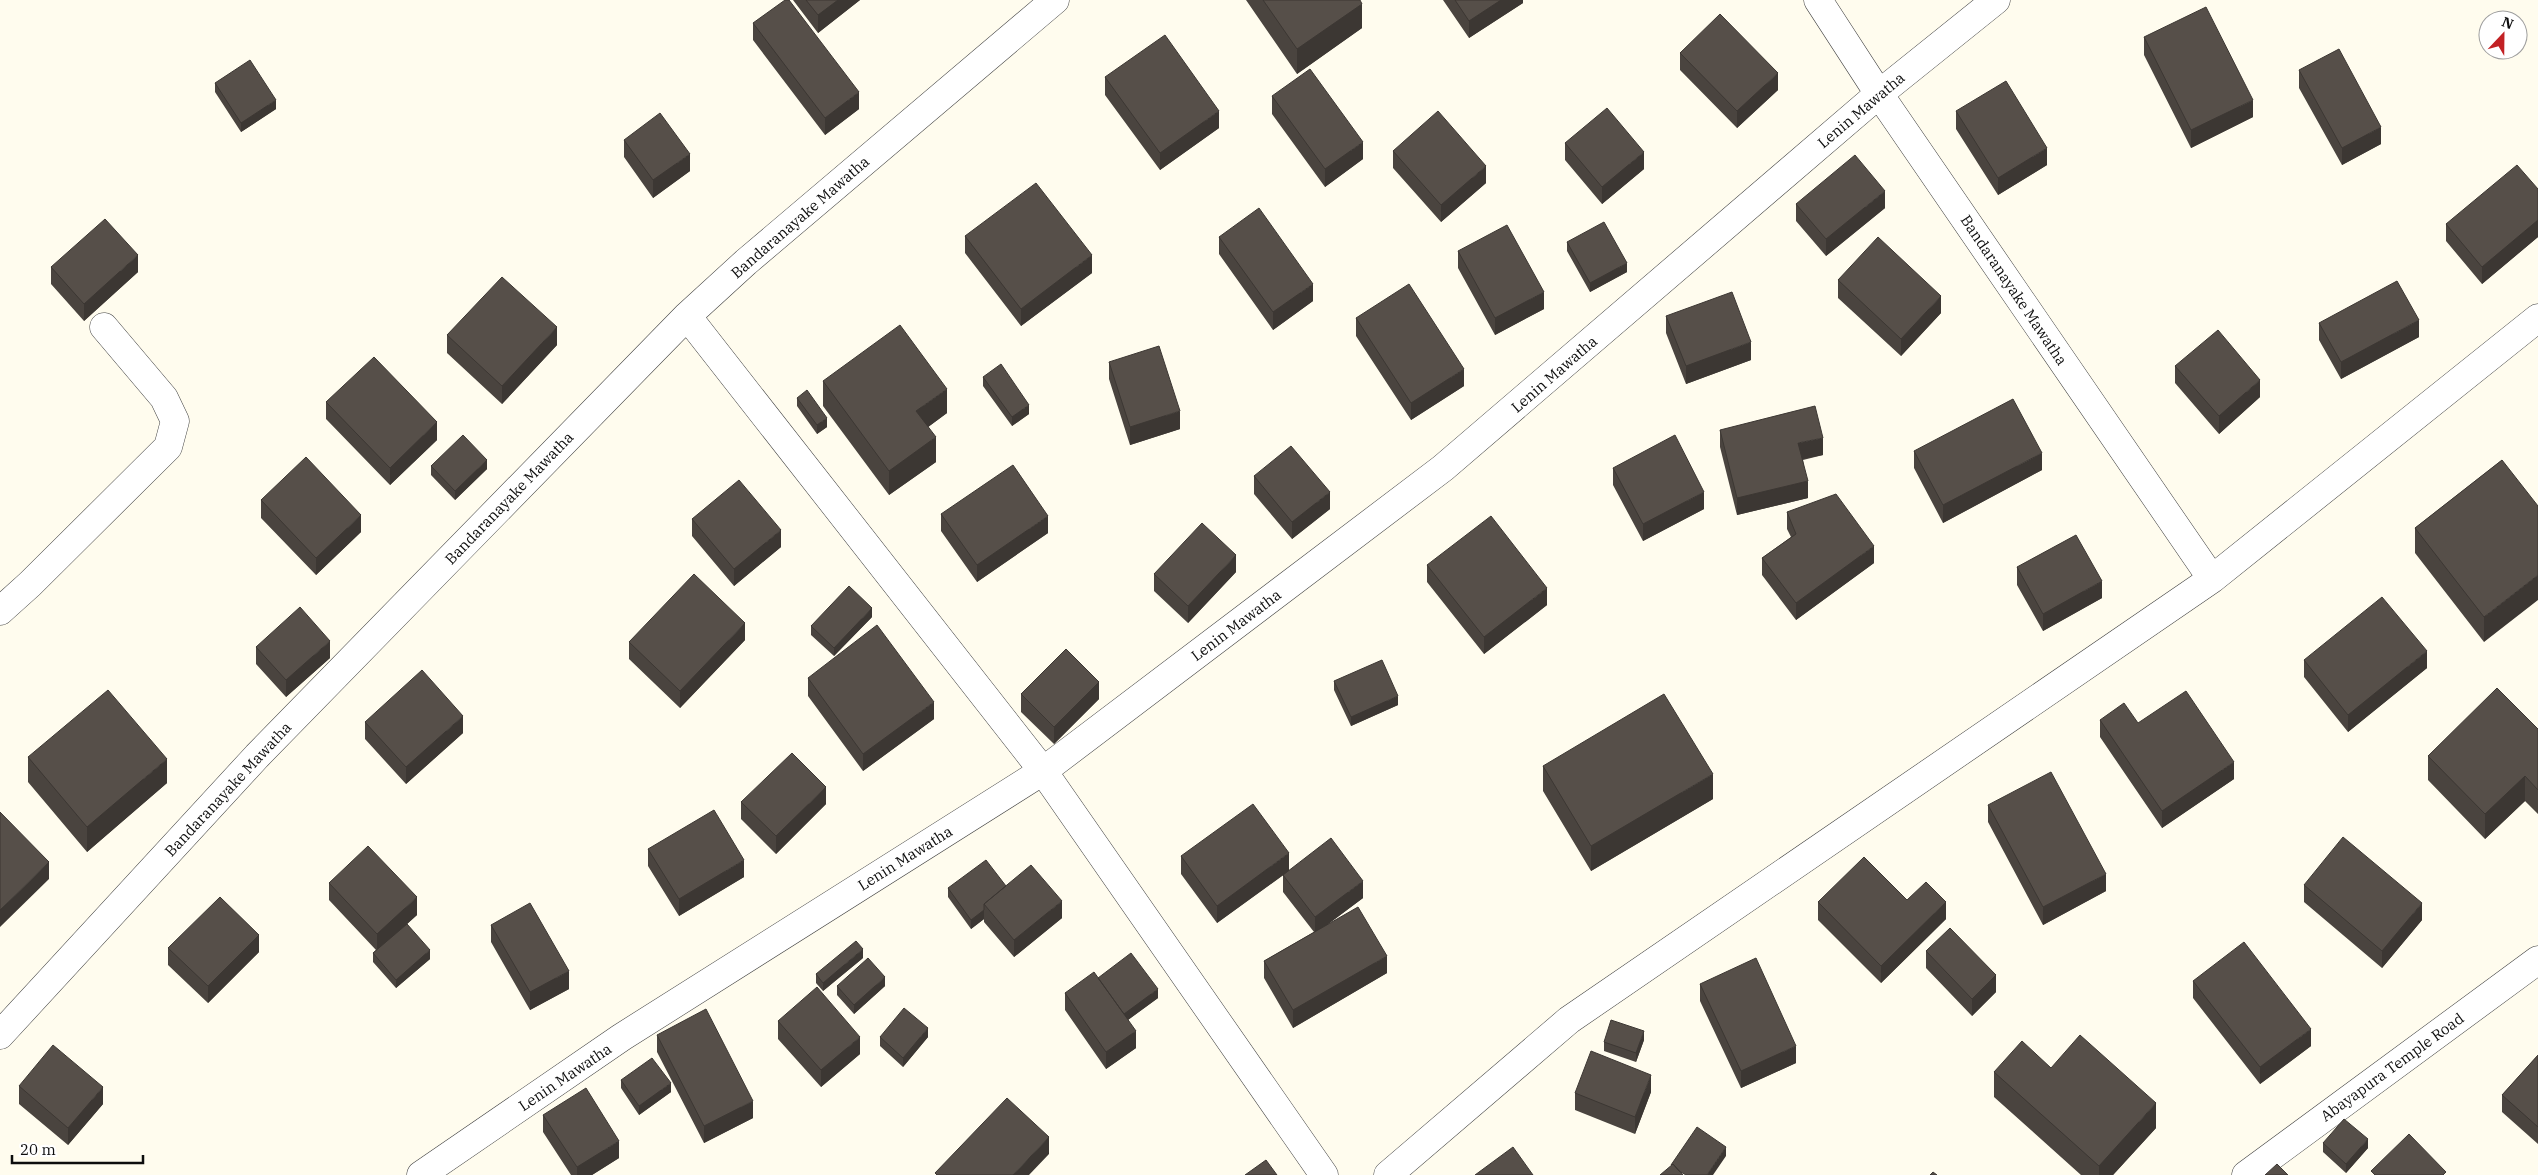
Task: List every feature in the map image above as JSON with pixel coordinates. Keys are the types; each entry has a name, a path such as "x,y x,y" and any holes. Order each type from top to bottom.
{"street":[{"name":"Bandaranayake Mawatha","path":"0,1035 257,756 687,316 746,262 1055,0"},
{"name":"Bandaranayake Mawatha","path":"1818,0 1879,94 2212,579"},
{"name":"Lenin Mawatha","path":"421,1175 622,1037 1043,771 1443,468 1879,94 1996,0"},
{"path":"687,316 1043,771 1324,1175"},
{"path":"1388,1175 1569,1020 2212,579 2538,318"},
{"path":"0,611 30,584 168,447 175,420 164,398 104,327"},
{"name":"Abayapura Temple Road","path":"2246,1175 2538,960"}],"building":[{"path":"785,0 789,0 859,92 825,118 753,23"},
{"path":"806,0 838,0 818,15"},
{"path":"1263,0 1360,0 1362,4 1297,49"},
{"path":"1455,0 1501,0 1469,21"},
{"path":"2206,7 2253,100 2191,130 2144,37"},
{"path":"1720,14 1778,73 1737,111 1680,53"},
{"path":"1165,35 1219,111 1160,153 1105,77"},
{"path":"2339,49 2381,127 2342,148 2299,70"},
{"path":"250,60 276,100 241,123 215,83"},
{"path":"1310,69 1363,142 1325,169 1272,96"},
{"path":"2006,81 2047,148 1998,178 1956,111"},
{"path":"1607,108 1644,152 1602,187 1565,143"},
{"path":"1438,111 1486,166 1441,205 1393,151"},
{"path":"660,113 690,154 653,180 624,140"},
{"path":"1855,155 1885,191 1826,239 1796,204"},
{"path":"2517,165 2538,189 2538,220 2482,267 2446,224"},
{"path":"1036,183 1092,255 1021,309 965,236"},
{"path":"1259,208 1313,284 1273,312 1219,237"},
{"path":"105,219 138,255 84,304 51,267"},
{"path":"1604,222 1627,263 1590,283 1567,242"},
{"path":"1507,225 1544,292 1495,318 1458,251"},
{"path":"1878,237 1941,296 1901,339 1838,280"},
{"path":"502,277 557,327 502,386 447,335"},
{"path":"2397,281 2419,320 2341,362 2319,323"},
{"path":"1409,284 1464,369 1411,403 1356,318"},
{"path":"1732,292 1751,342 1686,366 1666,316"},
{"path":"900,325 947,389 916,411 936,437 889,471 823,381"},
{"path":"2218,330 2260,380 2219,416 2175,366"},
{"path":"1159,346 1180,411 1130,427 1109,362"},
{"path":"374,357 437,422 390,468 326,402"},
{"path":"1001,364 1029,405 1012,417 983,377"},
{"path":"807,390 827,418 817,425 797,398"},
{"path":"2013,399 2042,453 1943,505 1914,451"},
{"path":"1815,406 1823,438 1798,443 1808,481 1737,498 1720,430"},
{"path":"463,435 487,460 455,491 431,466"},
{"path":"1675,435 1704,492 1643,524 1613,468"},
{"path":"1291,446 1330,492 1292,522 1254,476"},
{"path":"306,457 361,515 316,558 261,500"},
{"path":"2502,460 2538,506 2538,575 2484,617 2415,528"},
{"path":"1013,465 1048,516 977,565 941,514"},
{"path":"739,480 781,530 734,569 692,519"},
{"path":"1836,494 1874,546 1796,603 1762,558 1796,534 1787,512"},
{"path":"1491,516 1547,588 1484,637 1427,565"},
{"path":"1202,523 1236,555 1188,606 1154,574"},
{"path":"2076,535 2102,581 2043,614 2017,567"},
{"path":"694,574 745,623 680,691 629,642"},
{"path":"849,586 872,608 834,648 811,626"},
{"path":"2382,597 2427,651 2348,715 2304,660"},
{"path":"300,607 330,641 286,680 256,647"},
{"path":"877,625 934,702 863,754 808,678"},
{"path":"1066,649 1099,682 1054,727 1021,694"},
{"path":"1382,660 1398,696 1351,717 1334,681"},
{"path":"422,670 463,716 406,767 365,722"},
{"path":"2497,688 2538,729 2538,790 2525,776 2485,814 2428,756"},
{"path":"108,690 167,759 87,827 28,757"},
{"path":"2186,691 2234,762 2162,811 2100,720 2124,703 2138,723"},
{"path":"1664,694 1713,774 1591,846 1543,766"},
{"path":"792,753 826,787 776,836 741,802"},
{"path":"2051,772 2106,874 2043,907 1988,805"},
{"path":"1253,804 1289,853 1217,906 1181,856"},
{"path":"714,810 744,860 679,899 648,849"},
{"path":"0,812 49,862 0,910"},
{"path":"2343,837 2422,903 2382,951 2304,885"},
{"path":"1331,838 1363,881 1315,917 1283,875"},
{"path":"368,846 417,897 377,934 329,883"},
{"path":"1864,857 1907,900 1926,882 1946,902 1881,966 1818,902"},
{"path":"986,860 1006,886 984,904 984,910 971,920 948,888"},
{"path":"1031,865 1062,901 1014,940 984,904"},
{"path":"220,897 259,935 208,986 168,948"},
{"path":"530,903 569,971 530,992 491,925"},
{"path":"1358,907 1387,956 1293,1010 1264,961"},
{"path":"407,924 430,950 396,980 373,953"},
{"path":"1950,928 1996,975 1972,999 1926,951"},
{"path":"856,941 863,949 823,983 816,974"},
{"path":"2244,942 2311,1029 2260,1067 2193,981"},
{"path":"1131,953 1158,989 1124,1014 1098,978"},
{"path":"868,958 885,977 854,1005 837,986"},
{"path":"1756,958 1796,1046 1741,1071 1700,984"},
{"path":"1094,972 1136,1031 1106,1052 1065,993"},
{"path":"817,987 860,1037 821,1070 778,1021"},
{"path":"904,1008 928,1028 903,1058 880,1037"},
{"path":"706,1009 753,1101 704,1126 657,1035"},
{"path":"1611,1020 1644,1031 1636,1053 1604,1042"},
{"path":"2080,1035 2156,1103 2099,1166 1994,1072 2022,1041 2051,1068"},
{"path":"53,1045 103,1087 68,1128 19,1086"},
{"path":"1591,1051 1651,1075 1635,1117 1575,1093"},
{"path":"2538,1055 2538,1127 2502,1095"},
{"path":"652,1058 671,1083 639,1106 621,1080"},
{"path":"586,1088 619,1141 577,1167 543,1115"},
{"path":"1007,1098 1049,1137 1013,1175 937,1175 935,1173"},
{"path":"2344,1119 2368,1139 2346,1164 2323,1143"},
{"path":"1697,1127 1726,1147 1707,1175 1686,1175 1673,1164 1671,1165"},
{"path":"2409,1134 2446,1172 2443,1175 2375,1175 2371,1171"},
{"path":"1513,1147 1533,1175 1475,1175"},
{"path":"1266,1160 1277,1175 1245,1175"},
{"path":"1673,1164 1683,1175 1660,1175"},
{"path":"2277,1164 2288,1175 2265,1175"}]}
